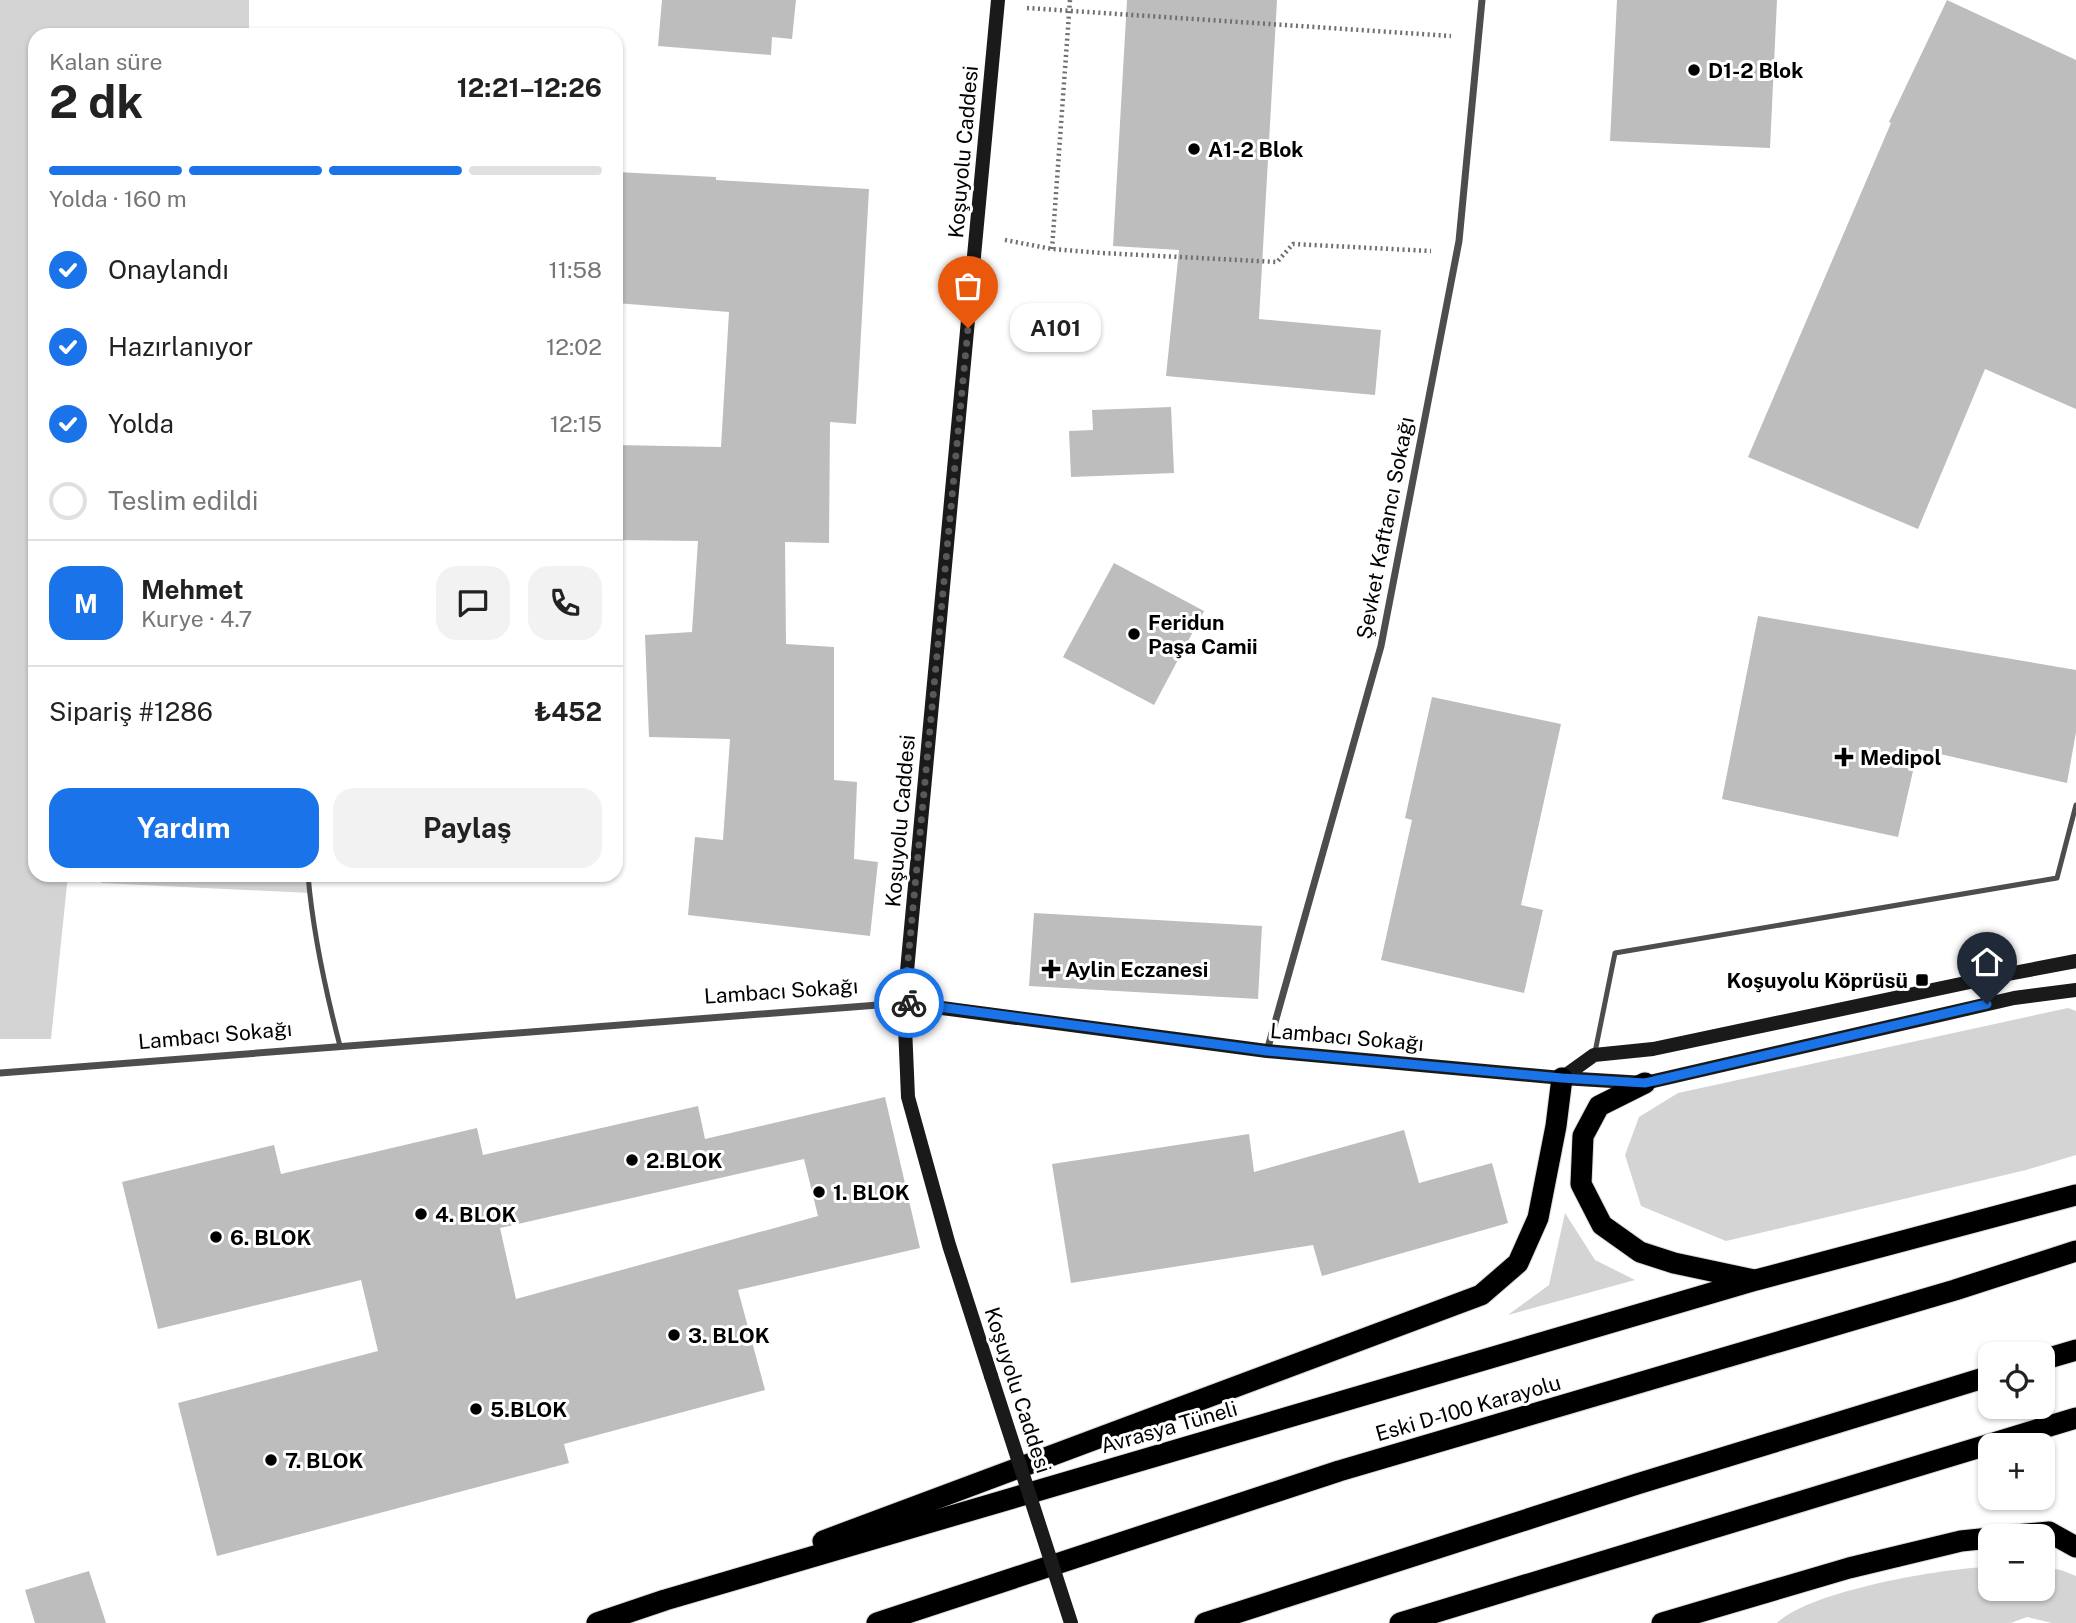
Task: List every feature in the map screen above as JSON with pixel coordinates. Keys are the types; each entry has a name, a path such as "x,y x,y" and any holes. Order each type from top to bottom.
{"highway":[{"path":"665,1600 1480,1295 1518,1263 1538,1218 1556,1126 1562,1078"},
{"path":"1645,1083 1599,1107 1583,1136 1581,1184 1602,1225 1640,1252 1674,1263 1756,1280"},
{"name":"Avrasya Tüneli","path":"597,1623 665,1600 1756,1280 2076,1195"},
{"name":"Eski D-100 Karayolu","path":"877,1623 1339,1471 1955,1290 2076,1251"},
{"path":"2055,1356 2076,1350"},
{"path":"1205,1623 1637,1484 1978,1380"},
{"path":"1400,1623 2076,1418"},
{"path":"2055,1535 2076,1547"},
{"path":"1662,1623 1849,1568 1978,1539"}],"main road":[{"name":"Koşuyolu Caddesi","path":"998,3 904,1003 908,1097 949,1245 1071,1623"},
{"path":"2008,974 2076,950"},
{"path":"1562,1078 1594,1055 1653,1049 2076,961"},
{"name":"Lambacı Sokağı","path":"904,1003 1267,1051 1645,1083 2014,998 2076,990"}],"street":[{"name":"Şevket Kaftancı Sokağı","path":"1267,1051 1381,646 1457,252 1482,0"},
{"name":"Lambacı Sokağı","path":"0,1073 904,1003"}],"lane":[{"path":"1594,1055 1615,953 2057,878 2076,805"},
{"path":"309,882 323,981 340,1046"}],"path":[{"path":"1052,249 1070,0"},
{"path":"998,3 1069,11 1479,37"},
{"path":"976,234 1052,249 1102,254 1277,262 1293,244 1457,252"}],"shaded area":[{"path":"0,0 249,0 249,28 28,28 28,882 67,882 51,1039 0,1039"},
{"path":"309,882 310,893 101,883"},
{"path":"2068,1008 2076,1011 2076,1155 2026,1170 1726,1241 1641,1206 1625,1155 1639,1117 1678,1093"},
{"path":"1565,1213 1595,1260 1635,1280 1508,1315 1549,1285"},
{"path":"1978,1568 1978,1601 2055,1601 2055,1569 2076,1576 2076,1623 2052,1623 2027,1617 2011,1623 1777,1623 1794,1611 1846,1591"}],"building":[{"path":"662,0 796,0 792,39 772,37 771,55 658,46"},
{"path":"1127,0 1277,0 1259,319 1381,330 1375,395 1166,376 1179,250 1113,246"},
{"name":"D1-2 Blok","path":"1617,0 1777,0 1770,148 1610,141"},
{"path":"1947,0 2076,60 2076,409 1985,369 1918,529 1748,457 1891,123 1889,122"},
{"path":"623,172 869,189 856,424 830,422 829,543 785,542 786,644 834,647 834,780 857,782 854,859 878,862 870,936 688,915 695,837 723,840 730,739 649,737 645,635 692,632 698,541 623,540 623,445 721,447 729,312 623,304"},
{"path":"1171,407 1174,473 1071,477 1069,431 1093,430 1092,410"},
{"name":"Feridun Paşa Camii","path":"1114,563 1204,611 1154,705 1063,657"},
{"path":"1758,616 2076,670 2076,732 2067,783 1918,749 1898,837 1722,799"},
{"path":"1432,697 1561,724 1521,905 1543,910 1524,993 1381,960 1412,820 1405,818"},
{"path":"1034,913 1262,926 1258,999 1029,986"},
{"path":"885,1097 920,1248 738,1290 765,1390 564,1444 569,1463 217,1556 178,1403 378,1351 361,1280 158,1329 122,1182 274,1145 281,1174 477,1128 483,1155 698,1106 705,1139","holes":["804,1159 818,1216 516,1299 500,1228"]},
{"path":"1404,1130 1419,1183 1492,1163 1508,1223 1322,1276 1313,1245 1071,1283 1052,1164 1249,1134 1254,1172"},
{"path":"89,1571 106,1623 35,1623 25,1590"}],"way so far":[{"path":"909,1003 904,1003 968,328"}],"place":[{"name":"D1-2 Blok","path":"1694,70"},
{"name":"A1-2 Blok","path":"1194,149"},
{"name":"A101","path":"968,328"},
{"name":"Feridun Paşa Camii","path":"1134,634"},
{"name":"Medipol","path":"1844,757"},
{"name":"Aylin Eczanesi","path":"1051,969"},
{"name":"Koşuyolu Köprüsü","path":"1922,980"},
{"name":"2.BLOK","path":"632,1160"},
{"name":"1. BLOK","path":"819,1192"},
{"name":"4. BLOK","path":"421,1214"},
{"name":"6. BLOK","path":"216,1237"},
{"name":"3. BLOK","path":"674,1335"},
{"name":"5.BLOK","path":"476,1409"},
{"name":"7. BLOK","path":"271,1460"}],"route":[{"path":"909,1003 1267,1051 1645,1083 1987,1004"}]}
